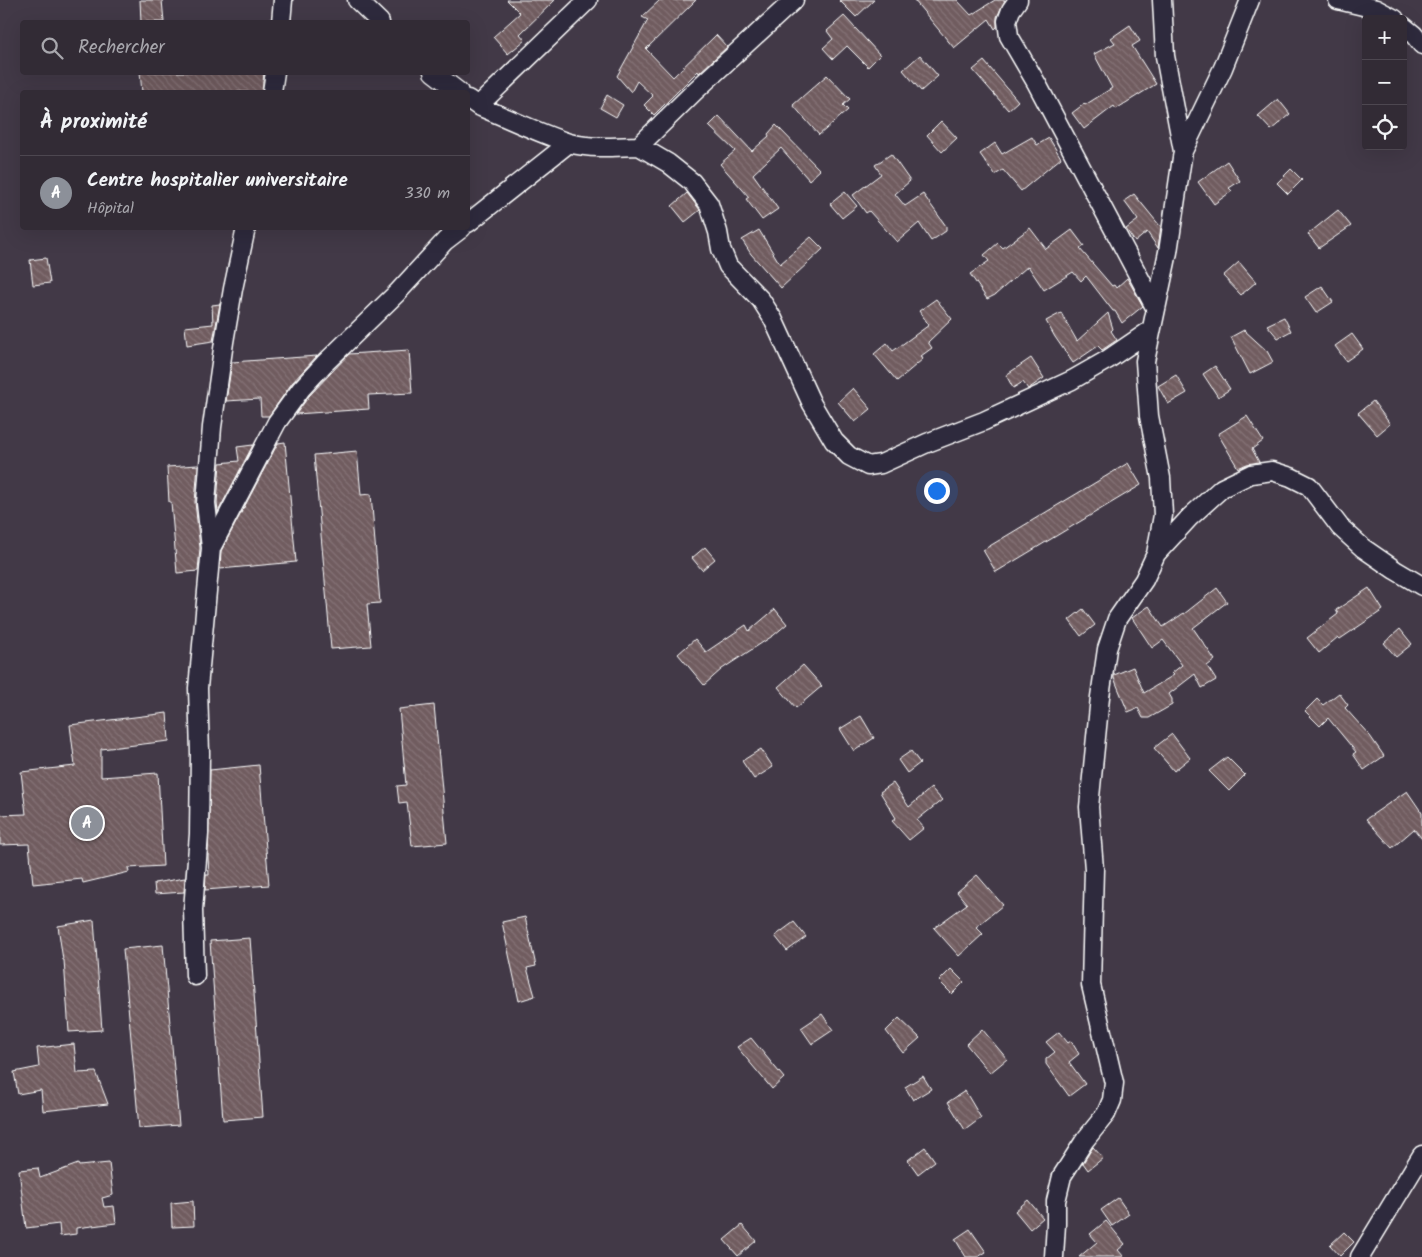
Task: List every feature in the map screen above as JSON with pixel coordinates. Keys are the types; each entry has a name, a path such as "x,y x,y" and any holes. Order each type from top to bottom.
{"street":[{"path":"280,20 283,0"},
{"path":"356,0 378,20"},
{"path":"588,0 473,102 569,143 595,147 639,146 668,163 692,182 709,204 721,249 728,266 761,300 774,319 812,404 834,441 849,456 868,466 881,464 927,443 984,421 1072,380 1107,360 1151,330"},
{"path":"639,146 695,91 794,0"},
{"path":"1018,0 1011,10 1007,21 1009,36 1037,84 1156,308"},
{"path":"1162,0 1165,56 1183,151"},
{"path":"1338,0 1376,9 1387,15"},
{"path":"1054,1257 1056,1201 1062,1176 1085,1140 1106,1114 1112,1100 1114,1083 1091,985 1094,869 1089,807 1100,697 1107,649 1118,619 1144,580 1156,554 1163,515 1161,478 1149,416 1145,361 1168,252 1183,151 1255,1"},
{"path":"1407,29 1422,45"},
{"path":"272,90 274,75"},
{"path":"437,75 456,90"},
{"path":"470,221 569,143"},
{"path":"195,976 194,910 199,825 200,753 198,688 211,548 206,503 212,427 227,324 246,230"},
{"path":"211,548 277,422 301,389 397,293 445,241 459,230"},
{"path":"1156,554 1190,517 1222,488 1251,474 1272,471 1291,477 1309,486 1340,527 1363,548 1422,586"},
{"path":"1360,1257 1422,1155"}],"building":[{"path":"140,0 162,0 164,20 141,20"},
{"path":"507,0 555,0 520,34 525,40 508,54 493,37 520,13"},
{"path":"660,0 696,0 646,49 673,77 716,35 727,47 699,73 698,71 654,115 644,105 653,96 637,81 631,92 617,76 648,20 642,17"},
{"path":"839,0 874,0 856,17"},
{"path":"914,0 957,0 971,15 995,0 1005,0 997,17 997,27 995,29 989,19 954,48"},
{"path":"844,16 880,55 868,67 847,46 833,59 823,48 833,39 827,31"},
{"path":"1130,25 1140,41 1132,46 1156,84 1116,109 1114,106 1084,129 1072,113 1112,88 1094,54 1115,43 1111,38"},
{"path":"920,55 938,76 921,91 903,70"},
{"path":"984,61 1018,101 1008,110 973,70"},
{"path":"140,75 264,75 262,90 142,90"},
{"path":"827,75 850,99 843,105 848,110 819,135 793,105"},
{"path":"607,95 623,105 616,117 600,108"},
{"path":"1278,99 1290,114 1271,130 1258,116"},
{"path":"719,116 752,151 769,136 768,134 776,125 820,170 809,180 781,148 753,174 778,209 762,220 746,199 749,197 720,164 735,151 709,126"},
{"path":"941,121 957,138 942,152 927,135"},
{"path":"1032,137 1037,145 1049,138 1061,158 1021,191 1003,170 995,175 980,154 995,143 1002,154"},
{"path":"891,154 910,181 895,194 905,206 923,194 946,226 946,231 931,241 919,223 897,242 869,211 866,213 853,195 881,174 875,165"},
{"path":"1227,161 1240,181 1229,188 1232,191 1214,204 1198,182"},
{"path":"1291,169 1302,180 1288,194 1277,183"},
{"path":"845,192 857,206 842,218 830,204"},
{"path":"687,193 700,210 685,222 672,206"},
{"path":"1134,194 1161,226 1158,248 1147,232 1135,242 1126,229 1138,220 1124,201"},
{"path":"1338,210 1351,226 1319,248 1308,234"},
{"path":"1030,228 1046,249 1072,230 1084,246 1080,249 1112,286 1114,285 1116,288 1127,278 1143,306 1122,323 1115,311 1113,311 1086,276 1081,281 1073,272 1044,290 1028,266 995,295 987,299 970,274 989,261 984,255 998,243 1003,248"},
{"path":"759,230 780,264 811,237 823,249 781,288 751,254 742,240"},
{"path":"46,258 50,283 33,285 30,260"},
{"path":"1239,262 1256,282 1241,295 1223,276"},
{"path":"1322,286 1333,302 1316,313 1305,297"},
{"path":"936,299 952,319 928,342 932,348 921,356 923,359 897,381 874,354 887,343 893,351 929,325 919,311"},
{"path":"220,304 213,341 187,345 185,327 213,324 212,305"},
{"path":"1061,313 1077,341 1108,313 1113,329 1111,331 1117,340 1102,350 1098,346 1073,363 1046,321"},
{"path":"1284,317 1291,331 1278,338 1267,325"},
{"path":"1244,330 1267,351 1273,362 1250,374 1231,337"},
{"path":"1352,334 1363,349 1346,361 1335,346"},
{"path":"409,350 412,393 368,395 369,409 296,414 309,396 349,354"},
{"path":"317,356 292,383 269,416 261,416 260,399 226,401 232,362"},
{"path":"1031,358 1044,378 1028,389 1023,382 1013,388 1006,375"},
{"path":"1215,366 1230,389 1218,397 1203,374"},
{"path":"1176,375 1187,393 1168,404 1158,386"},
{"path":"853,388 871,409 855,422 838,402"},
{"path":"1373,401 1390,424 1377,435 1358,413"},
{"path":"1247,416 1263,441 1252,449 1259,462 1238,468 1218,434"},
{"path":"285,442 296,562 220,569 221,551 278,443"},
{"path":"253,445 218,512 220,463 239,461 237,447"},
{"path":"357,451 361,495 371,494 380,603 367,604 371,646 331,649 314,455"},
{"path":"1128,463 1141,485 996,572 983,550"},
{"path":"198,465 195,502 200,548 198,571 177,573 167,467"},
{"path":"705,547 715,559 702,570 692,558"},
{"path":"1217,588 1227,602 1193,628 1215,660 1207,666 1216,680 1202,688 1195,674 1169,694 1172,699 1172,705 1149,718 1143,718 1138,708 1128,712 1114,675 1133,667 1144,693 1174,675 1172,673 1182,665 1163,640 1152,648 1132,618 1149,606 1163,627 1184,614"},
{"path":"1369,588 1383,610 1340,639 1338,637 1319,653 1307,638 1338,614 1336,610"},
{"path":"775,609 787,624 774,635 722,669 704,685 678,654 695,639 706,652 746,625 749,631"},
{"path":"1083,609 1095,625 1081,636 1069,620"},
{"path":"1400,629 1412,644 1396,657 1384,643"},
{"path":"803,665 822,686 796,708 778,687"},
{"path":"1339,693 1348,705 1345,708 1370,736 1384,756 1364,770 1353,754 1356,752 1328,718 1320,726 1305,711 1317,699 1323,705"},
{"path":"434,705 447,843 412,846 407,802 399,803 397,786 406,785 399,709"},
{"path":"167,713 169,741 101,749 101,777 158,773 163,866 128,868 129,872 83,883 82,879 33,884 29,844 0,845 0,815 26,814 21,772 75,766 70,725"},
{"path":"861,716 874,738 854,751 840,729"},
{"path":"1172,734 1190,758 1174,771 1154,748"},
{"path":"761,749 773,767 754,779 742,761"},
{"path":"911,751 920,763 907,773 898,760"},
{"path":"1227,757 1245,775 1229,791 1209,771"},
{"path":"259,765 269,885 205,890 206,875 209,875 210,770"},
{"path":"893,783 909,807 931,788 942,800 917,820 924,828 909,840 892,821 896,818 880,792"},
{"path":"1407,791 1422,813 1422,839 1414,829 1392,848 1366,819"},
{"path":"977,875 1003,905 976,927 983,934 959,956 934,928 967,904 957,892"},
{"path":"185,878 184,892 155,894 154,883"},
{"path":"525,917 536,966 527,968 535,996 519,1001 502,922"},
{"path":"94,920 102,1030 69,1032 64,960 58,926"},
{"path":"794,922 806,937 787,951 775,936"},
{"path":"250,938 263,1117 223,1120 210,941"},
{"path":"163,945 179,1125 139,1128 123,949"},
{"path":"951,969 964,982 952,994 939,981"},
{"path":"822,1014 833,1030 812,1044 801,1028"},
{"path":"899,1018 920,1038 903,1053 886,1031"},
{"path":"982,1029 1007,1059 990,1073 966,1044"},
{"path":"1059,1032 1068,1043 1071,1041 1079,1054 1069,1062 1085,1084 1069,1096 1046,1064 1046,1059 1055,1052 1046,1042"},
{"path":"751,1038 784,1078 772,1089 737,1047"},
{"path":"74,1044 77,1073 96,1072 108,1104 43,1111 41,1090 18,1094 14,1072 39,1067 37,1048"},
{"path":"923,1076 931,1089 913,1100 905,1087"},
{"path":"965,1091 981,1118 965,1130 948,1102"},
{"path":"925,1147 935,1161 918,1174 908,1160"},
{"path":"1093,1147 1103,1158 1088,1170 1083,1163"},
{"path":"109,1163 113,1195 102,1198 104,1207 114,1206 116,1223 76,1228 76,1234 60,1236 59,1224 26,1228 19,1170 38,1168 40,1178 78,1164 79,1166"},
{"path":"1118,1198 1129,1214 1112,1226 1101,1210"},
{"path":"1028,1200 1043,1218 1030,1229 1015,1211"},
{"path":"193,1201 194,1226 172,1227 171,1203"},
{"path":"1106,1221 1125,1244 1118,1250 1124,1257 1079,1257 1097,1242 1090,1234"},
{"path":"742,1225 756,1241 738,1256 724,1240"},
{"path":"970,1229 986,1252 978,1257 966,1257 955,1239"},
{"path":"1344,1232 1354,1242 1340,1256 1330,1245"}],"place":[{"name":"Centre hospitalier universitaire","path":"87,823"}]}
